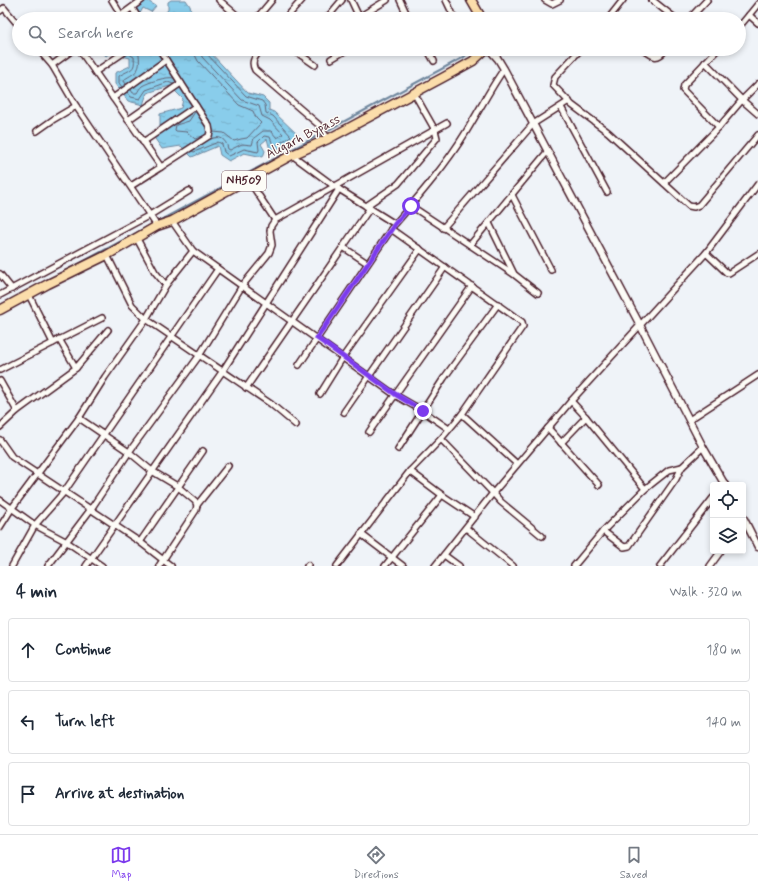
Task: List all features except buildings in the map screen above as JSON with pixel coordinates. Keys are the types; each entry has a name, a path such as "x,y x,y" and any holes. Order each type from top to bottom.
{"highway":[{"path":"471,0 478,12"},
{"name":"Aligarh Bypass","path":"0,310 107,255 157,225 172,221 248,178 414,93 473,61 479,56"}],"street":[{"path":"112,0 119,12"},
{"path":"126,12 142,0"},
{"path":"219,0 233,12"},
{"path":"262,12 272,0"},
{"path":"291,12 302,0"},
{"path":"332,12 342,0"},
{"path":"351,0 355,12"},
{"path":"367,12 387,0"},
{"path":"400,0 406,12"},
{"path":"446,0 452,12"},
{"path":"545,0 552,4 560,0"},
{"path":"614,12 623,0"},
{"path":"652,0 667,12"},
{"path":"696,12 707,0"},
{"path":"746,19 758,4"},
{"path":"0,11 4,8 12,18"},
{"path":"132,8 135,12"},
{"path":"749,15 758,23"},
{"path":"44,56 52,65 76,106 157,225"},
{"path":"52,65 64,56"},
{"path":"84,56 160,167"},
{"path":"95,72 119,56"},
{"path":"131,186 209,136 210,132 209,126 163,56"},
{"path":"256,56 252,62 252,66 255,70 300,108 322,129 327,137"},
{"path":"302,56 315,65"},
{"path":"332,59 337,56"},
{"path":"431,56 434,62"},
{"path":"495,56 504,69 534,124 547,152 722,482"},
{"path":"575,56 554,80 553,85 569,101 608,132 689,206 694,207 699,205 758,134"},
{"path":"711,56 684,85 683,90 719,127"},
{"path":"113,98 166,60"},
{"path":"705,62 742,100 758,114"},
{"path":"299,365 391,229 439,171 466,132 488,92 504,69"},
{"path":"128,120 181,83"},
{"path":"664,183 719,127 758,84"},
{"path":"246,388 343,247 368,207 398,184 438,138 414,93"},
{"path":"443,228 534,124 569,101"},
{"path":"37,131 76,106"},
{"path":"143,142 196,106"},
{"path":"561,107 607,192"},
{"path":"48,566 91,509 129,452 199,356 242,286 268,253 272,245 270,231 271,226 275,220 336,188 447,123"},
{"path":"470,245 547,152"},
{"path":"292,155 336,188 395,224"},
{"path":"248,178 275,220"},
{"path":"435,566 493,493 571,401 706,253 758,184"},
{"path":"86,566 222,372 267,304 336,188"},
{"path":"0,296 151,217 189,191"},
{"path":"512,195 551,270"},
{"path":"411,206 514,275 538,293"},
{"path":"172,221 193,251 343,358 449,430"},
{"path":"489,223 514,275"},
{"path":"337,566 410,471 441,439 462,414 523,326 522,322 498,304 391,229"},
{"path":"136,237 155,272 166,285"},
{"path":"343,247 368,263"},
{"path":"320,394 343,358 420,249"},
{"path":"0,527 12,508 79,418 105,377 146,319 166,285 193,251"},
{"path":"706,253 727,273 758,254"},
{"path":"107,255 132,305 146,319 271,404 296,425"},
{"path":"344,412 445,267"},
{"path":"12,566 35,525 64,492 173,337 218,269"},
{"path":"0,274 12,289"},
{"path":"369,432 472,286"},
{"path":"29,295 53,343"},
{"path":"398,448 444,378 498,304"},
{"path":"0,370 102,318"},
{"path":"0,427 17,411 76,368 108,330"},
{"path":"59,339 76,368"},
{"path":"689,420 758,375"},
{"path":"0,381 17,411"},
{"path":"571,401 645,489"},
{"path":"462,414 517,464"},
{"path":"561,443 586,417"},
{"path":"79,418 129,452 152,471 177,486 195,501 197,505"},
{"path":"548,428 599,485"},
{"path":"441,439 501,502 542,536"},
{"path":"0,440 12,457 116,525 171,566"},
{"path":"603,531 624,547 629,546 676,479 682,467 703,447"},
{"path":"140,542 177,486 203,451"},
{"path":"159,566 196,510 197,505 228,466"},
{"path":"574,566 603,531 645,489 669,470 682,467"},
{"path":"410,471 475,517"},
{"path":"385,566 442,495"},
{"path":"0,500 35,525 67,542 102,566"},
{"path":"660,566 710,502"},
{"path":"746,523 758,547"},
{"path":"466,528 513,566"},
{"path":"362,534 403,566"},
{"path":"710,566 719,554"},
{"path":"444,555 460,566"}],"water":[{"path":"136,0 146,0 156,6 151,12 143,8 141,12 119,12 128,8"},
{"path":"171,0 186,0 191,12 166,12 168,10 168,2"},
{"path":"122,56 214,56 248,93 263,97 269,103 269,110 274,112 299,136 271,153 267,139 261,144 265,151 263,157 244,153 229,161 220,155 218,146 192,157 181,146 162,149 153,136 160,125 160,114 181,108 183,99 170,86 147,93 143,105 128,101 115,84 115,73 130,66 130,58"}],"waterway":[{"path":"155,223 465,56"},
{"path":"60,274 151,225"}],"route":[{"path":"411,206 391,229 317,338 395,394 423,411"}]}
